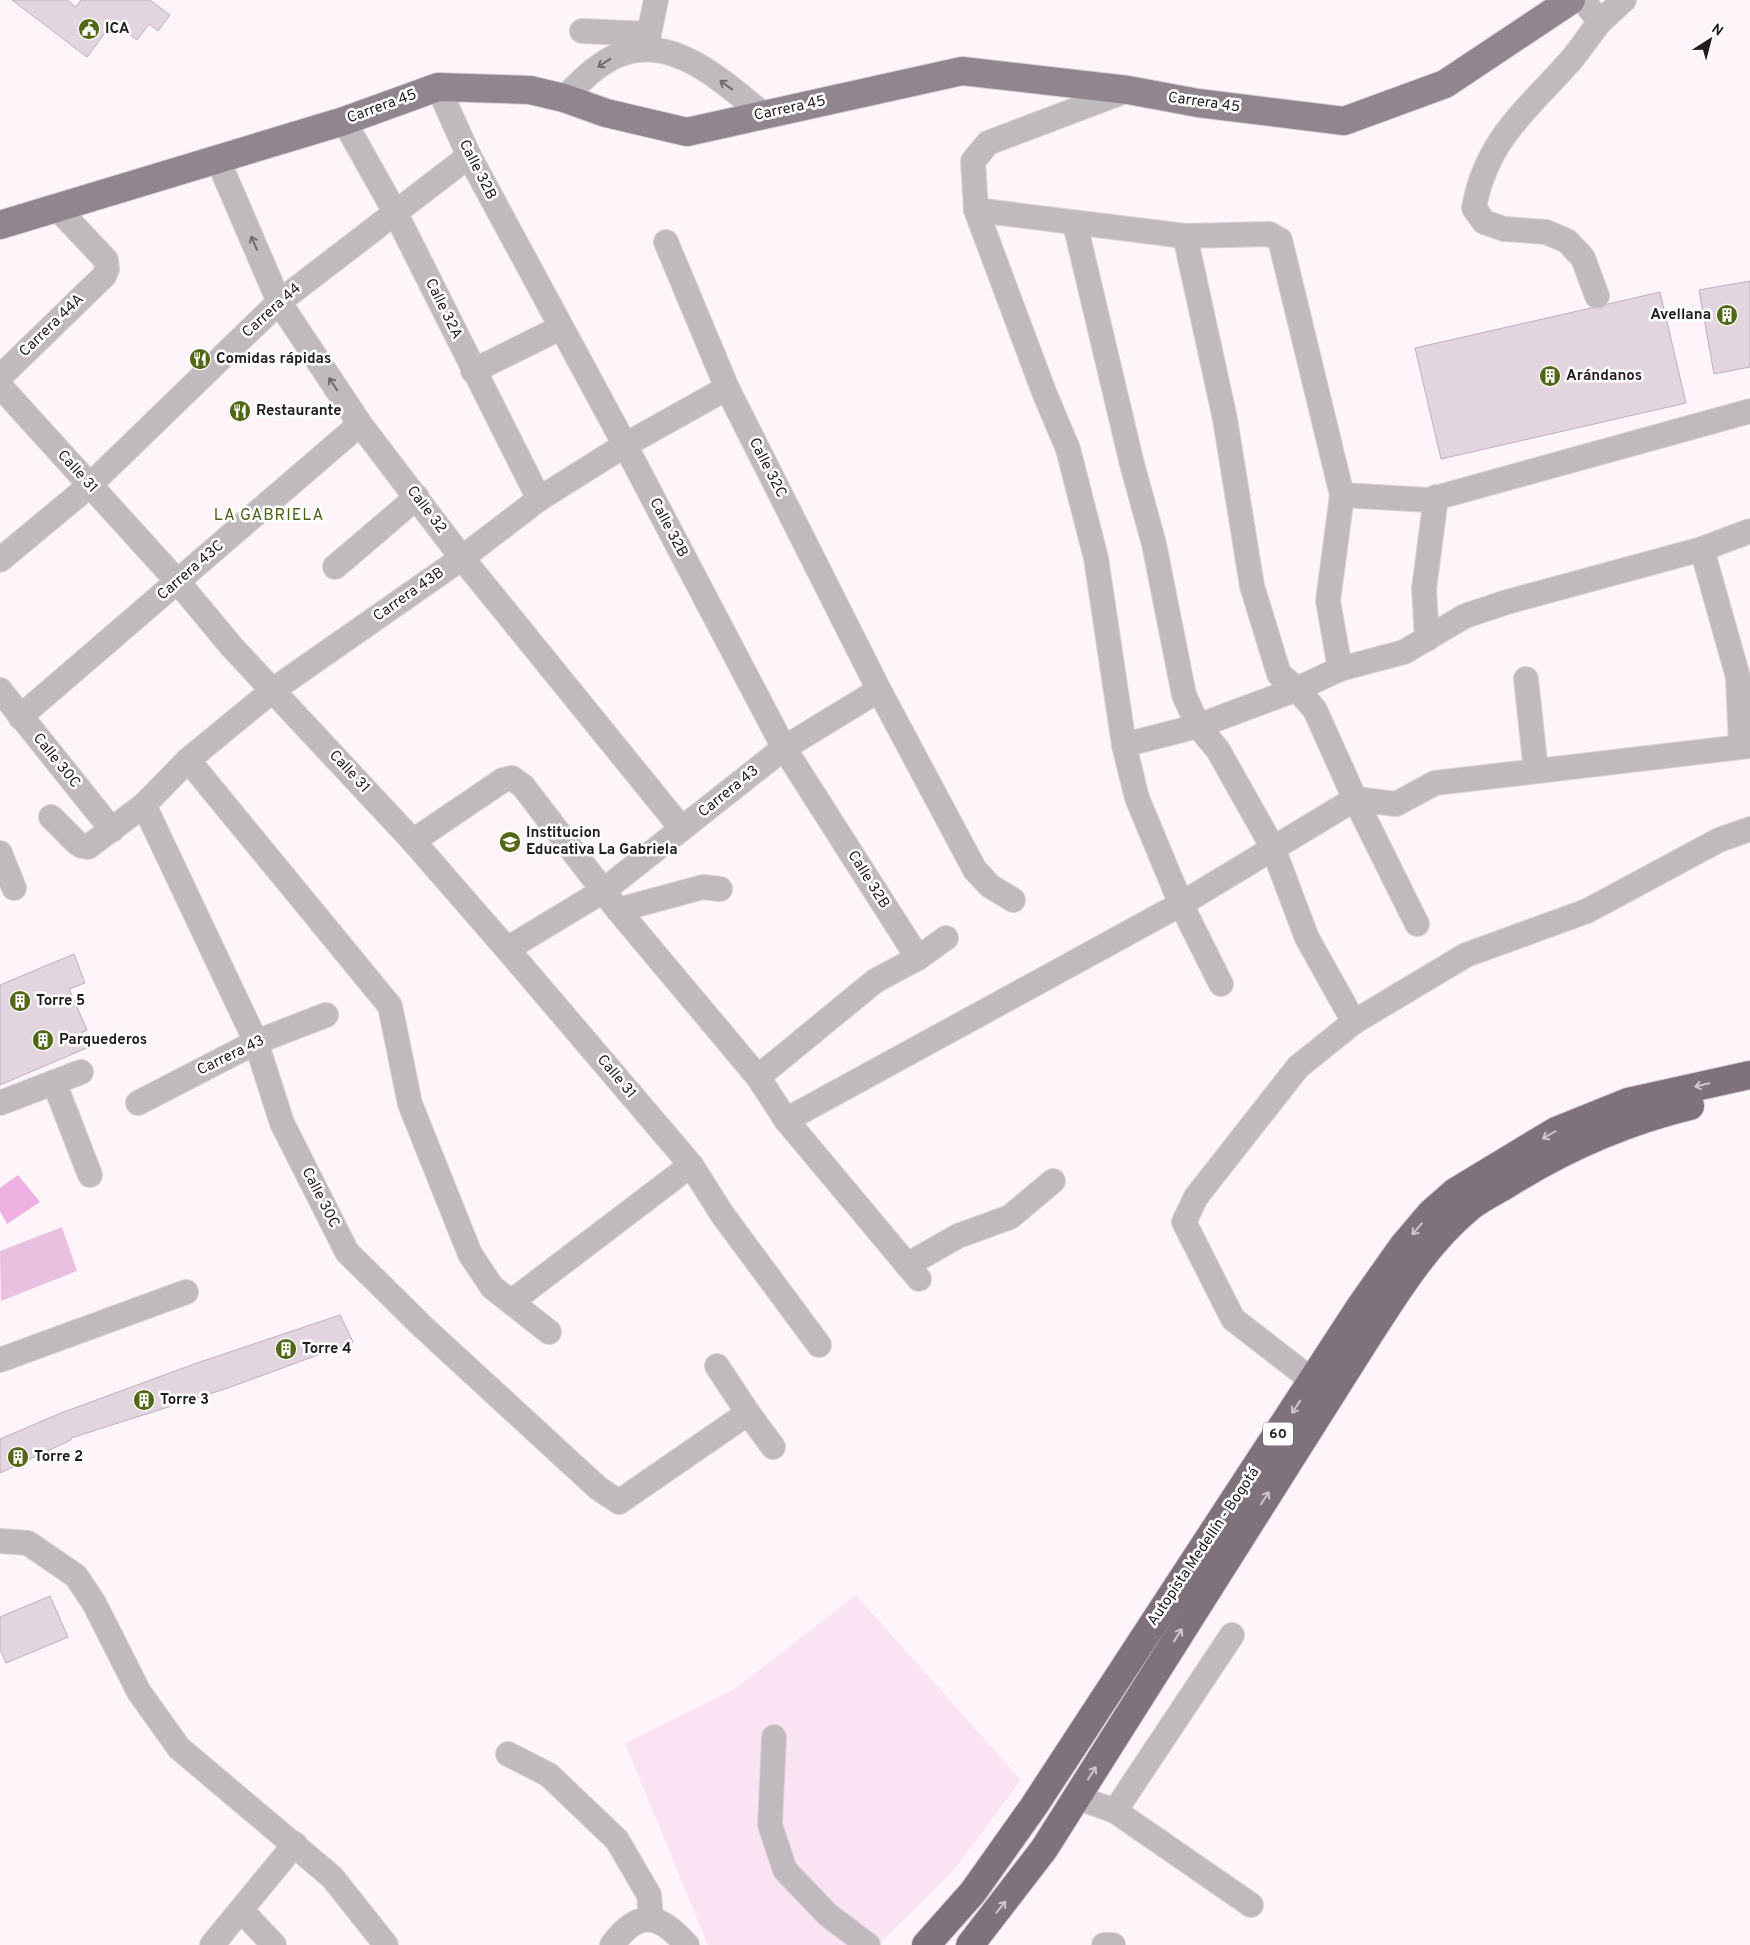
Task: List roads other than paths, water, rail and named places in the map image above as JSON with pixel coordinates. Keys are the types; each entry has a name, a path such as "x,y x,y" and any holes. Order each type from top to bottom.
{"highway":[{"name":"Autopista Medellín - Bogotá","path":"926,1945 973,1892 1034,1806 1168,1599 1403,1246 1431,1213 1455,1192 1556,1131 1628,1102 1750,1075"},
{"name":"Autopista Medellín - Bogotá","path":"970,1945 1008,1898 1076,1797 1368,1336 1401,1285 1433,1244 1471,1207 1562,1152 1659,1114 1750,1094"}],"main road":[{"name":"Carrera 45","path":"0,225 344,121 438,87 530,90 564,98 606,113 688,132 962,71 1128,90 1198,103 1344,121 1445,84 1571,0"}],"street":[{"path":"1583,0 1600,22"},
{"path":"1597,296 1583,258 1567,241 1546,232 1504,229 1484,222 1474,208 1477,190 1487,162 1508,128 1572,58 1600,22 1624,0"},
{"path":"564,98 592,71 613,57 649,41 662,3"},
{"path":"582,31 649,41 686,59 725,83 764,115"},
{"name":"Calle 32B","path":"438,87 469,156 560,328 625,444 784,748 918,958"},
{"path":"1128,90 988,143 973,161 976,210 1044,392 1068,449 1096,558 1124,745 1136,798 1181,904 1221,984"},
{"name":"Calle 32A","path":"344,121 395,212 473,371 539,499"},
{"name":"Carrera 44","path":"0,560 89,486 279,302 469,156"},
{"name":"Calle 32","path":"218,160 279,302 360,424 462,558 682,829"},
{"name":"Carrera 44A","path":"0,377 104,276 107,269 106,260 58,208"},
{"path":"976,210 1075,224 1185,236 1269,234 1280,240 1342,495 1328,601 1340,669"},
{"path":"1075,224 1132,464 1154,544 1184,695 1198,726 1218,750 1273,848 1307,938 1354,1022"},
{"path":"1185,236 1225,420 1252,586 1279,674 1297,689 1314,710 1355,799 1417,924"},
{"name":"Calle 32C","path":"666,242 727,388 879,690 975,870 990,886 1013,900"},
{"path":"473,371 560,328"},
{"name":"Calle 31","path":"0,386 178,582 232,647 413,841 507,949 691,1165 722,1214 818,1345"},
{"name":"Carrera 43B","path":"51,816 82,846 88,847 144,806 188,760 273,690 462,558 539,499 625,444 727,388"},
{"path":"1342,495 1428,500 1750,411"},
{"name":"Carrera 43C","path":"20,718 360,424"},
{"path":"335,567 417,497"},
{"path":"1427,639 1424,590 1436,497"},
{"path":"1124,745 1198,726 1297,689 1340,669 1404,652 1465,616 1507,602 1702,549 1750,531"},
{"path":"786,1120 1181,904 1355,799 1396,804 1435,783 1746,747 1738,677 1702,549"},
{"path":"1526,679 1536,771"},
{"name":"Calle 30C","path":"0,690 20,718 112,830"},
{"name":"Carrera 43","path":"507,949 603,891 784,748 879,690"},
{"path":"188,760 390,1006 410,1104 467,1245 492,1287 549,1332"},
{"path":"413,841 504,780 512,778 523,786 618,910 758,1077 786,1120 913,1272 958,1236 1010,1217 1053,1181"},
{"name":"Calle 30C","path":"144,806 256,1042 282,1123 347,1252 423,1327 598,1488 618,1502 748,1413"},
{"path":"1313,1381 1233,1319 1184,1222 1196,1197 1298,1067 1354,1022 1466,955 1587,912 1719,840 1750,829"},
{"path":"0,853 14,888"},
{"path":"618,910 702,886 720,888"},
{"path":"758,1077 875,981 918,958 946,938"},
{"name":"Carrera 43","path":"138,1103 256,1042 326,1015"},
{"path":"0,1103 81,1072"},
{"path":"54,1082 90,1175"},
{"path":"511,1302 691,1165"},
{"path":"0,1360 186,1292"},
{"path":"716,1366 773,1447"},
{"path":"0,1541 28,1543 76,1576 94,1602 139,1692 179,1748 296,1844 332,1877 386,1945"},
{"path":"1115,1811 1232,1635"},
{"path":"774,1737 770,1826 785,1870 828,1915 868,1945"},
{"path":"508,1754 549,1775 617,1840 649,1895 651,1918"},
{"path":"1076,1797 1115,1811 1250,1905"},
{"path":"212,1945 296,1844"},
{"path":"241,1910 274,1945"},
{"path":"612,1945 636,1920 651,1918 672,1929 687,1945"},
{"path":"1104,1945 1113,1945"}],"place":[{"name":"ICA","path":"89,29"},
{"name":"Avellana","path":"1727,315"},
{"name":"Comidas rápidas","path":"200,359"},
{"name":"Arándanos","path":"1550,376"},
{"name":"Restaurante","path":"240,411"},
{"name":"Institucion Educativa La Gabriela","path":"510,842"},
{"name":"Torre 5","path":"20,1001"},
{"name":"Parquederos","path":"43,1040"},
{"name":"Torre 4","path":"286,1349"},
{"name":"Torre 3","path":"144,1400"},
{"name":"Torre 2","path":"18,1457"}],"district":[{"name":"LA GABRIELA","path":"269,516"}]}
